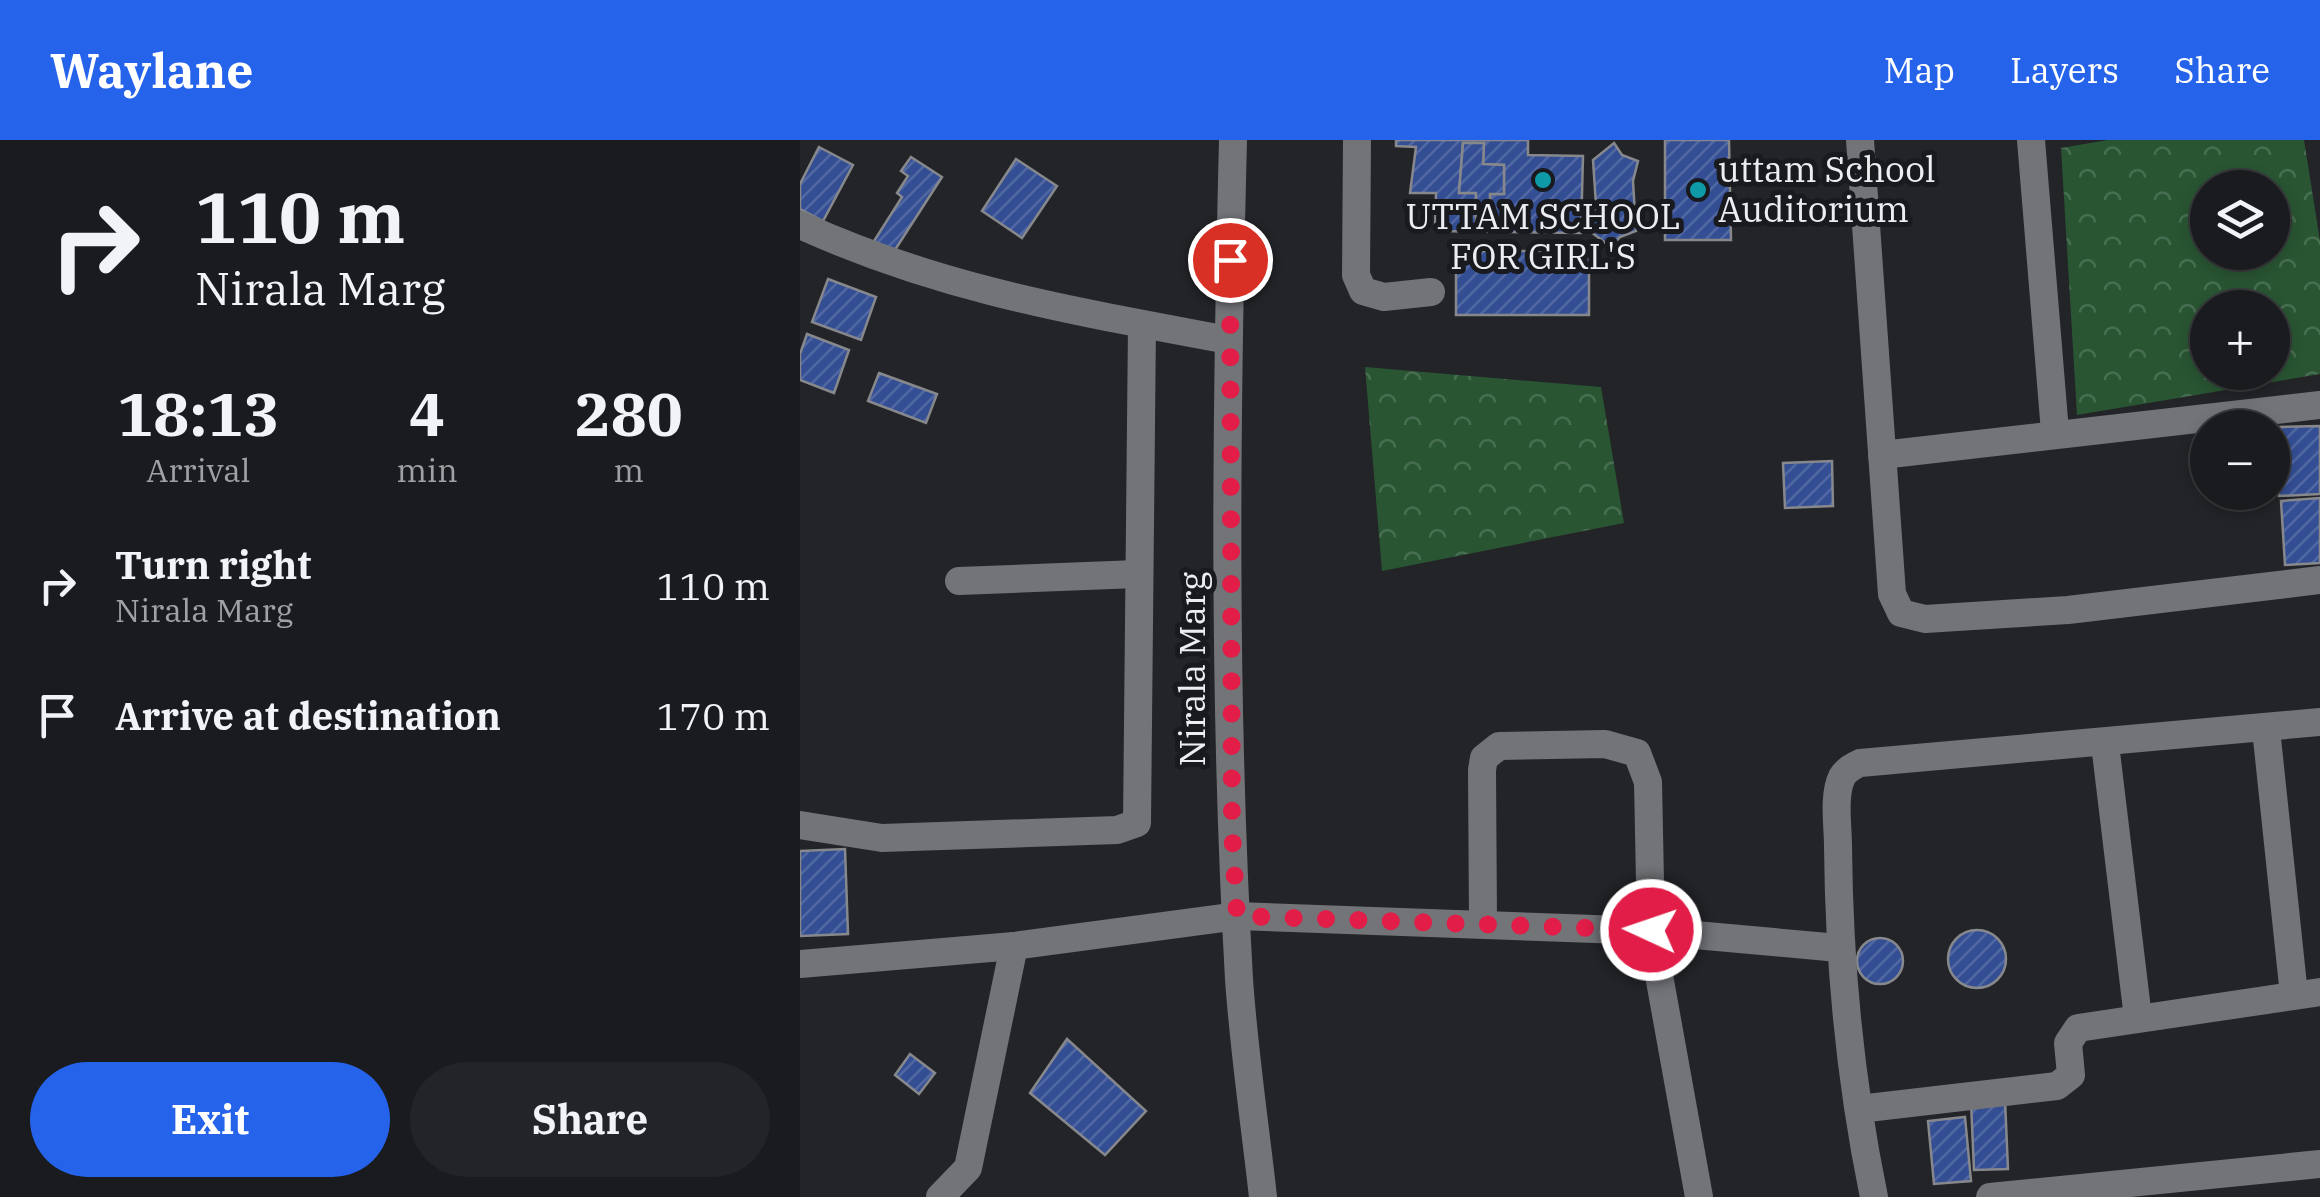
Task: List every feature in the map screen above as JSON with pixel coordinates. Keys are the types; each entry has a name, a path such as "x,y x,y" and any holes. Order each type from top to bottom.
{"street":[{"name":"Nirala Marg","path":"1233,140 1228,340 1232,830 1240,982 1263,1197"},
{"path":"1357,140 1356,275 1363,291 1384,297 1431,292"},
{"path":"1860,140 1892,594 1896,606 1910,617 2068,610 2320,580"},
{"path":"2031,140 2055,432"},
{"path":"800,225 871,258 986,294 1228,340"},
{"path":"800,825 882,838 1117,830 1137,822 1142,324"},
{"path":"1882,455 2055,432 2320,405"},
{"path":"959,581 1137,574"},
{"path":"1874,1197 1858,1109 1839,948 1838,808 1841,778 1849,769 1860,763 2320,722"},
{"path":"1858,1109 2057,1086 2071,1074 2068,1043 2078,1028 2307,993 2266,729"},
{"path":"1482,922 1484,758 1499,746 1605,744 1636,752 1644,762 1648,782 1651,930 1699,1197"},
{"path":"2105,744 2138,1018"},
{"path":"800,964 1014,946 1237,916 1651,930 1839,948"},
{"path":"940,1197 968,1168 1014,946"},
{"path":"1990,1197 2320,1164"}],"green space":[{"path":"2108,140 2304,140 2320,241 2320,374 2290,379 2290,290 2190,290 2190,390 2225,390 2077,415 2061,148"},
{"path":"1365,367 1601,387 1624,523 1382,571"}],"building":[{"name":"UTTAM SCHOOL FOR GIRL'S","path":"1396,140 1528,140 1528,155 1583,156 1581,233 1435,231 1436,193 1410,193 1416,147 1396,146","holes":["1463,143 1484,143 1483,164 1504,165 1504,194 1490,194 1490,223 1476,223 1476,193 1459,193"]},
{"name":"uttam School Auditorium","path":"1665,140 1729,140 1731,240 1665,240"},
{"path":"1463,143 1484,143 1483,164 1504,165 1504,194 1490,194 1490,223 1476,223 1476,193 1459,193"},
{"path":"1614,143 1622,155 1638,161 1633,181 1636,231 1620,237 1611,247 1591,232 1596,205 1593,160"},
{"path":"819,147 853,165 823,221 800,209 800,184"},
{"path":"911,157 942,177 893,253 874,241 902,197 897,193 908,176 901,171"},
{"path":"1016,159 1057,186 1022,238 982,211"},
{"path":"1456,251 1589,251 1589,315 1456,315"},
{"path":"828,279 876,297 861,340 812,322"},
{"path":"807,334 849,350 834,393 800,380 800,354"},
{"path":"879,373 937,394 926,423 868,401"},
{"path":"2320,426 2320,494 2290,495 2290,427"},
{"path":"1832,461 1833,506 1785,508 1783,463"},
{"path":"2320,498 2320,563 2285,565 2282,510 2290,510 2290,500"},
{"path":"845,849 848,934 800,936 800,851"},
{"path":"1977,930 1998,938 2006,959 1998,980 1977,988 1956,980 1948,959 1956,938"},
{"path":"1880,938 1896,945 1903,961 1896,977 1880,984 1864,977 1857,961 1864,945"},
{"path":"1067,1039 1146,1111 1105,1155 1030,1093"},
{"path":"910,1054 935,1073 919,1094 895,1075"},
{"path":"2005,1100 2008,1169 1974,1170 1971,1102"},
{"path":"1965,1117 1971,1181 1934,1184 1928,1121"}],"place":[{"name":"UTTAM SCHOOL FOR GIRL'S","path":"1543,180"},
{"name":"uttam School Auditorium","path":"1698,190"}],"route":[{"path":"1230,260 1232,830 1237,916 1651,930"}]}
